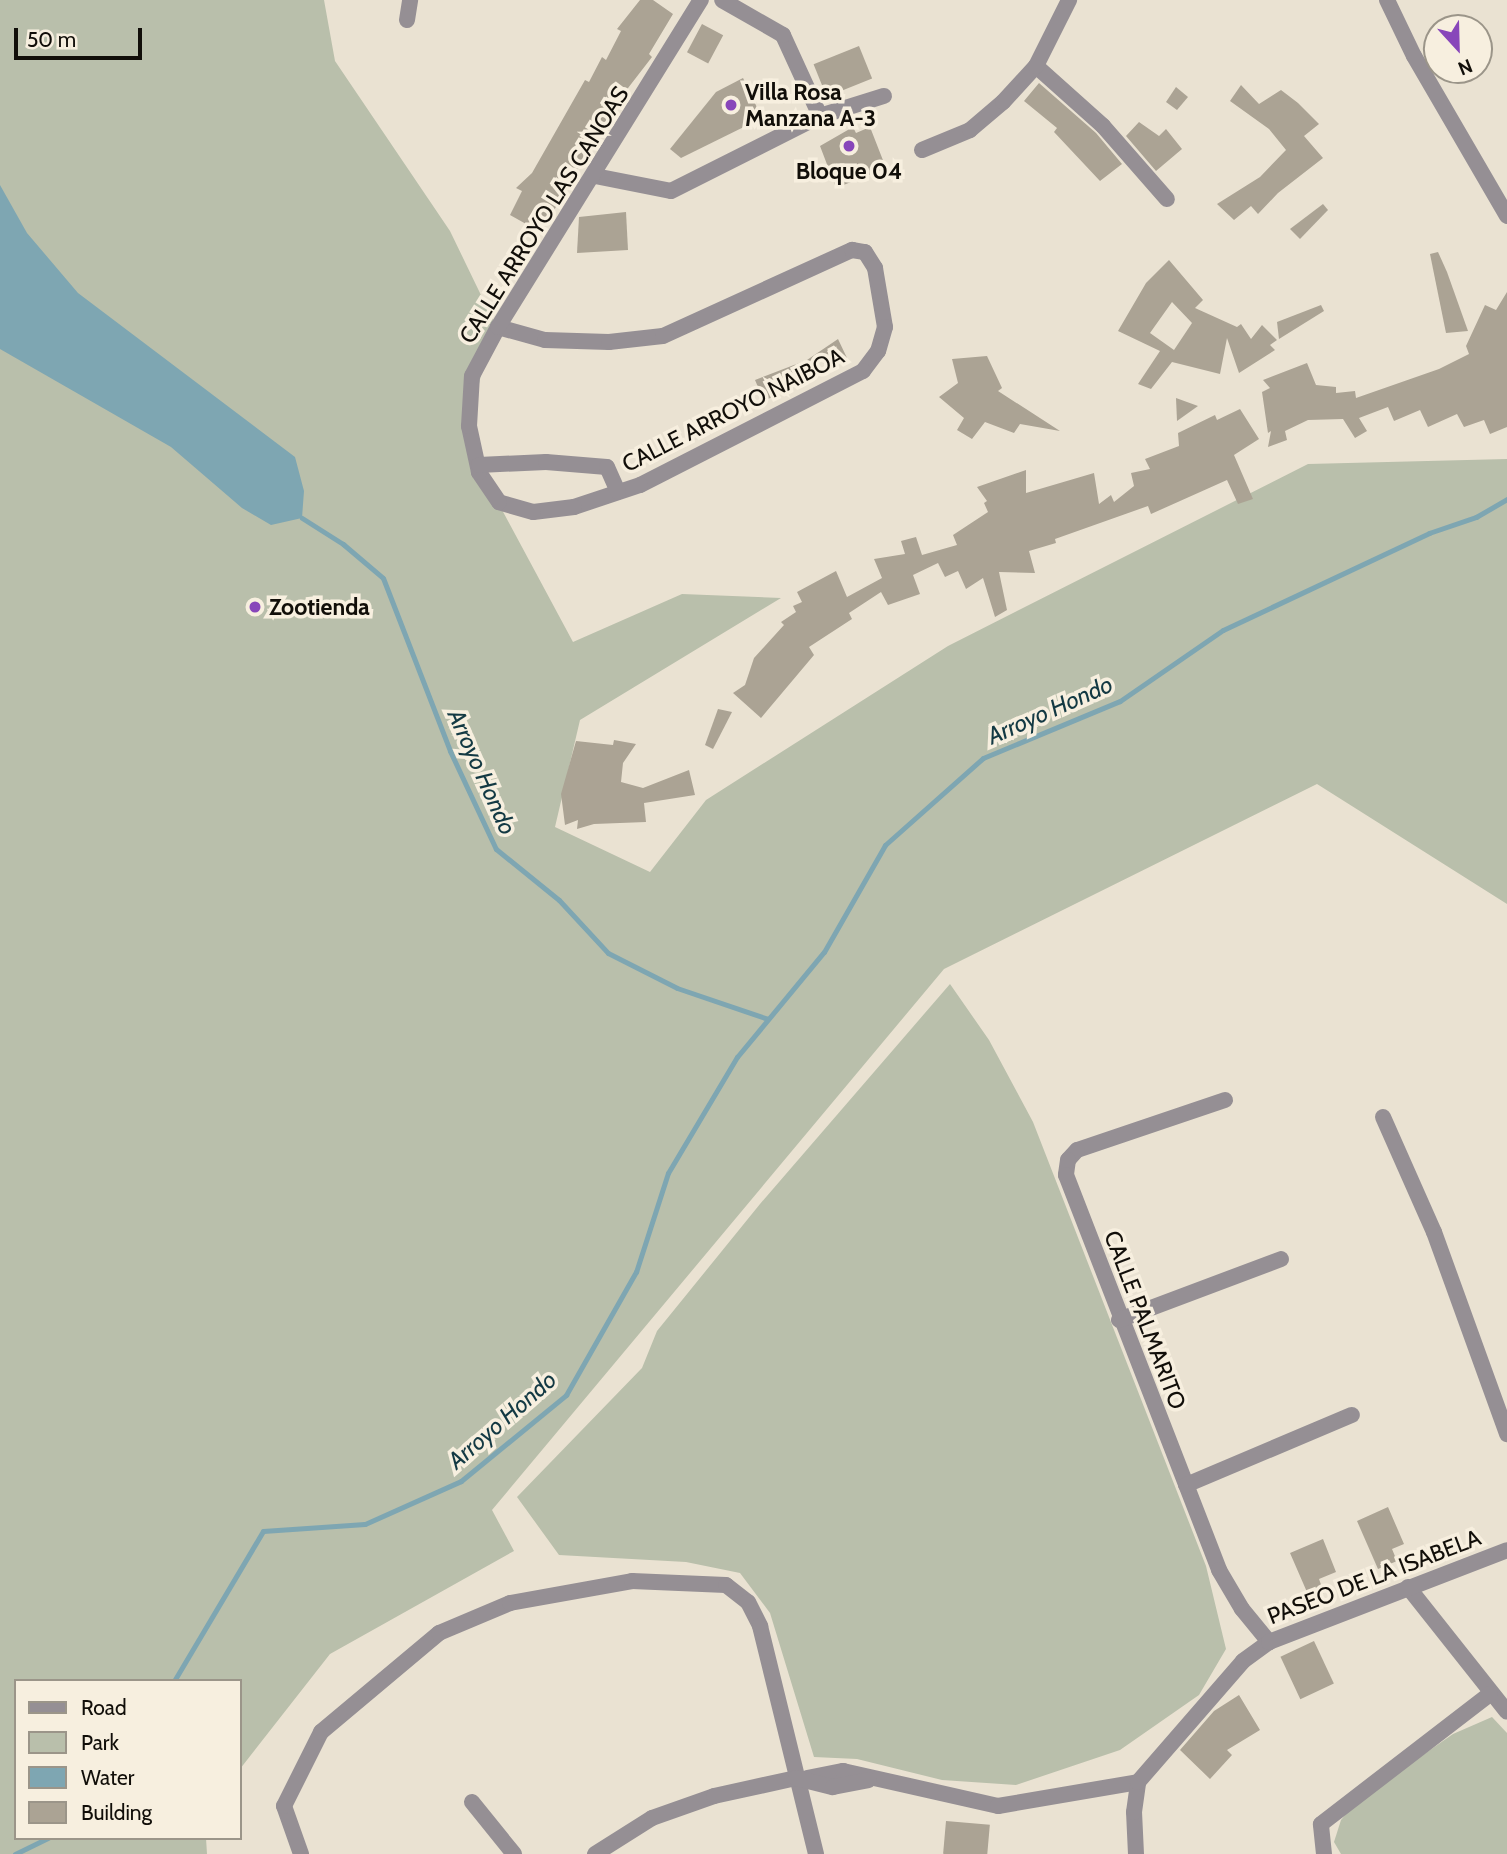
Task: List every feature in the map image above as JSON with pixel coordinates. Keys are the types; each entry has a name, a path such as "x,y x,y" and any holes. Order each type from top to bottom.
{"street":[{"path":"407,20 410,0"},
{"name":"CALLE ARROYO LAS CANOAS","path":"499,502 479,465 470,426 472,376 498,327 595,176 701,0"},
{"path":"722,0 783,35 820,116"},
{"path":"922,150 985,119 1036,66 1069,0"},
{"path":"1387,0 1414,56 1507,216"},
{"path":"1036,66 1103,126 1167,199"},
{"path":"595,176 671,191 820,116 884,96"},
{"name":"CALLE ARROYO NAIBOA","path":"498,327 545,340 609,342 663,336 834,255 852,250 865,252 876,268 885,327 877,351 863,371 618,492 574,507 533,512 499,502"},
{"path":"479,465 546,462 607,467 618,492"},
{"name":"CALLE PALMARITO","path":"1225,1100 1077,1150 1068,1160 1066,1175 1119,1320 1219,1570 1242,1609 1269,1642"},
{"path":"1383,1117 1434,1232 1507,1434"},
{"path":"1119,1320 1280,1259"},
{"path":"1186,1485 1352,1415"},
{"name":"PASEO DE LA ISABELA","path":"1138,1782 1243,1661 1269,1642 1507,1550"},
{"path":"301,1854 284,1806 321,1732 439,1633 510,1603 632,1581 726,1585 748,1602 760,1626 802,1778 816,1854"},
{"path":"1408,1587 1490,1694 1507,1712"},
{"path":"1324,1854 1321,1824 1490,1694"},
{"path":"595,1854 652,1818 714,1796 843,1771 868,1780 897,1782 998,1806 1138,1782 1134,1812 1136,1854"},
{"path":"472,1802 514,1854"}],"green space":[{"path":"0,0 324,0 335,61 450,231 494,322 465,441 573,642 682,594 781,598 580,720 555,827 650,872 706,800 948,646 1308,464 1507,459 1507,904 1317,784 944,969 492,1510 514,1551 330,1654 242,1766 242,1679 14,1679 14,1840 206,1840 207,1854 0,1854"},
{"path":"950,984 989,1040 1033,1122 1206,1566 1226,1649 1199,1695 1120,1750 1016,1785 942,1780 857,1759 814,1757 770,1613 740,1573 686,1562 559,1555 517,1497 642,1368 657,1331 760,1204"},
{"path":"1492,1717 1507,1733 1507,1854 1341,1854 1334,1842 1341,1820 1357,1801 1453,1734"}],"water":[{"path":"0,185 27,233 78,293 295,457 304,491 302,518 271,525 242,508 171,447 0,349"}],"building":[{"path":"640,0 653,0 673,14 649,54 652,57 618,101 553,212 535,229 510,215 522,191 516,188 532,173 585,80 589,82 602,57 606,60 621,31 617,29"},
{"path":"702,24 723,35 708,64 687,52"},
{"path":"859,46 872,78 827,97 814,64"},
{"name":"Villa Rosa Manzana A-3","path":"743,78 762,118 681,158 670,149 716,92"},
{"path":"1039,83 1096,133 1122,164 1100,181 1054,132 1057,128 1024,101"},
{"path":"1241,85 1259,104 1281,90 1298,103 1319,124 1304,136 1323,158 1278,193 1258,214 1251,206 1234,220 1217,204 1260,177 1286,150 1269,129 1230,101"},
{"path":"1176,87 1188,97 1177,110 1166,102"},
{"path":"1139,122 1159,136 1166,129 1182,149 1156,171 1126,136"},
{"path":"853,127 856,133 870,127 886,168 836,188 820,146"},
{"path":"1323,204 1328,210 1300,239 1290,229"},
{"path":"626,212 628,250 577,253 579,217"},
{"path":"1438,252 1468,331 1446,333 1430,254"},
{"path":"1169,260 1203,300 1195,308 1237,327 1241,324 1251,339 1262,325 1277,340 1270,345 1275,350 1239,373 1227,338 1220,374 1172,362 1151,389 1138,384 1160,351 1118,331 1146,283","holes":["1172,302 1192,323 1174,350 1150,333"]},
{"path":"1507,292 1507,427 1490,434 1484,420 1464,427 1457,414 1428,427 1420,410 1394,421 1388,407 1359,418 1367,431 1355,438 1343,419 1308,420 1285,431 1287,440 1268,447 1271,431 1268,433 1262,392 1270,388 1263,380 1307,363 1316,385 1336,387 1336,393 1355,391 1356,398 1439,369 1469,354 1466,346 1485,305 1496,310"},
{"path":"1321,305 1324,311 1279,339 1277,322"},
{"path":"838,339 847,358 827,369 821,359 807,380 764,401 755,380 807,360"},
{"path":"987,356 1002,388 998,391 1060,431 1020,424 1014,433 985,422 972,439 957,430 964,418 939,397 958,383 952,359"},
{"path":"1176,398 1198,406 1177,421"},
{"path":"1240,409 1259,439 1234,455 1253,499 1238,504 1227,480 1151,514 1148,506 1055,539 1056,543 1029,551 1035,573 999,572 1007,610 995,617 983,578 966,589 958,571 945,577 938,563 913,575 920,594 888,605 881,592 849,613 852,619 809,647 814,655 761,718 733,693 745,685 754,658 784,625 781,622 796,612 793,606 802,602 797,592 836,571 847,597 882,578 874,559 905,554 901,541 916,537 922,555 957,545 953,535 988,512 984,503 987,501 977,487 1026,470 1026,493 1094,473 1099,504 1111,495 1114,502 1134,486 1131,473 1150,469 1145,459 1179,446 1178,433 1215,415 1217,420"},
{"path":"718,709 732,712 713,749 705,745"},
{"path":"614,740 636,744 623,763 621,782 643,788 689,770 695,795 644,803 646,822 594,824 577,829 578,820 565,825 561,794 576,741 613,745"},
{"path":"1388,1507 1404,1544 1392,1549 1397,1561 1378,1569 1357,1521"},
{"path":"1323,1539 1336,1572 1319,1579 1324,1593 1310,1599 1290,1553"},
{"path":"1314,1641 1334,1684 1300,1699 1280,1657"},
{"path":"1239,1695 1260,1730 1227,1750 1232,1755 1210,1779 1180,1750 1214,1711"},
{"path":"946,1821 990,1825 987,1854 943,1854"}],"waterway":[{"name":"Arroyo Hondo","path":"175,1679 263,1531 365,1524 461,1481 566,1395 636,1272 668,1173 737,1057 824,952 885,845 983,758 1120,701 1223,630 1429,533 1476,517 1507,499"},
{"name":"Arroyo Hondo","path":"302,518 343,544 383,578 450,751 496,849 559,900 608,953 677,988 768,1019"},
{"name":"Arroyo Hondo","path":"15,1854 44,1840"}],"place":[{"name":"Villa Rosa Manzana A-3","path":"731,105"},
{"name":"Bloque 04","path":"849,146"},
{"name":"Zootienda","path":"255,607"}]}
